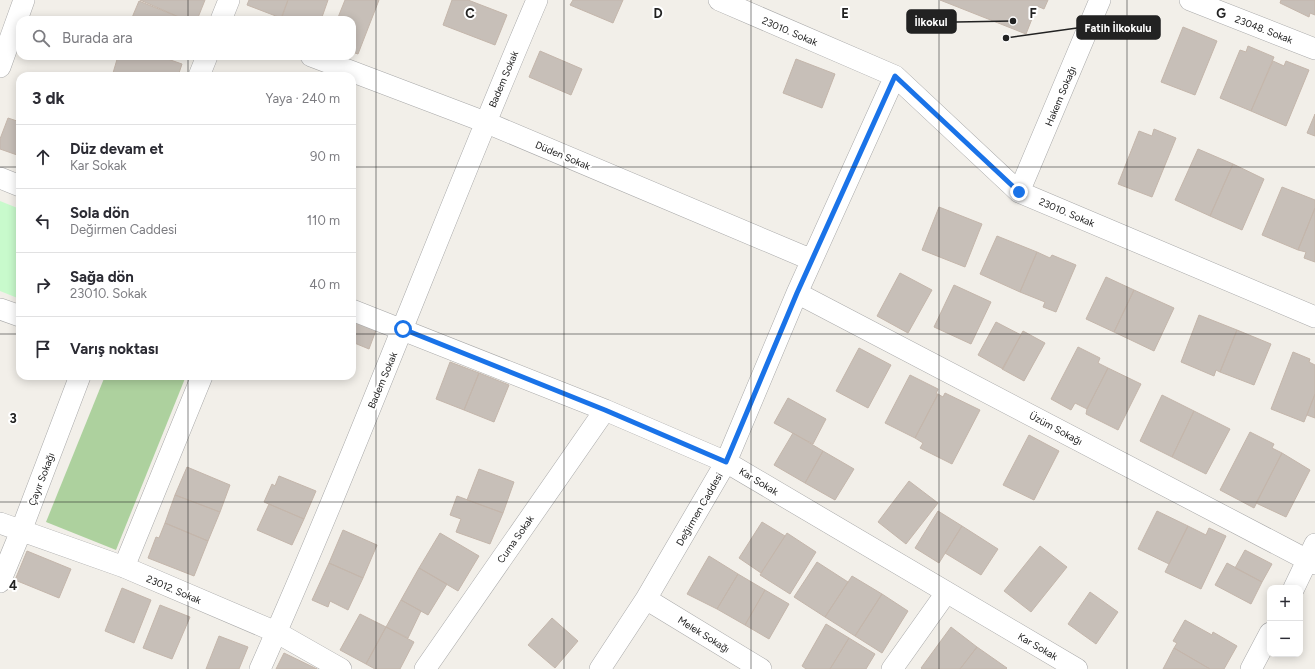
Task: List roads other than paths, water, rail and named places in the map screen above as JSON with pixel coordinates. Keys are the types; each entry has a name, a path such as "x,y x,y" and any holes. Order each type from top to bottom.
{"street":[{"path":"18,16 24,0"},
{"path":"223,16 229,0"},
{"name":"Badem Sokak","path":"260,669 403,329 485,122 537,0"},
{"name":"23010. Sokak","path":"719,0 895,76 1019,192 1315,317"},
{"name":"Hakem Sokağı","path":"1019,192 1100,0"},
{"name":"23048. Sokak","path":"1190,0 1315,49"},
{"path":"0,67 16,22"},
{"path":"201,72 205,60"},
{"name":"Düden Sokak","path":"322,60 353,72"},
{"name":"Düden Sokak","path":"356,73 485,122 812,260"},
{"name":"Değirmen Caddesi","path":"600,669 646,599 726,462 797,293 895,76"},
{"path":"0,178 16,184"},
{"name":"Üzüm Sokağı","path":"797,293 1313,556"},
{"path":"0,309 16,315"},
{"name":"Kar Sokak","path":"356,311 605,410 726,462 1077,669"},
{"name":"Çayır Sokağı","path":"0,582 78,380"},
{"path":"124,568 200,380"},
{"name":"Cuma Sokak","path":"425,669 605,410"},
{"name":"23012. Sokak","path":"0,523 124,568 276,632 341,669"},
{"path":"1296,585 1313,556"},
{"path":"892,669 946,593"},
{"name":"Melek Sokağı","path":"646,599 761,669"},
{"path":"1251,669 1267,639"}],"place":[{"name":"İlkokul","path":"1013,21"},
{"name":"Fatih İlkokulu","path":"1006,38"}]}
